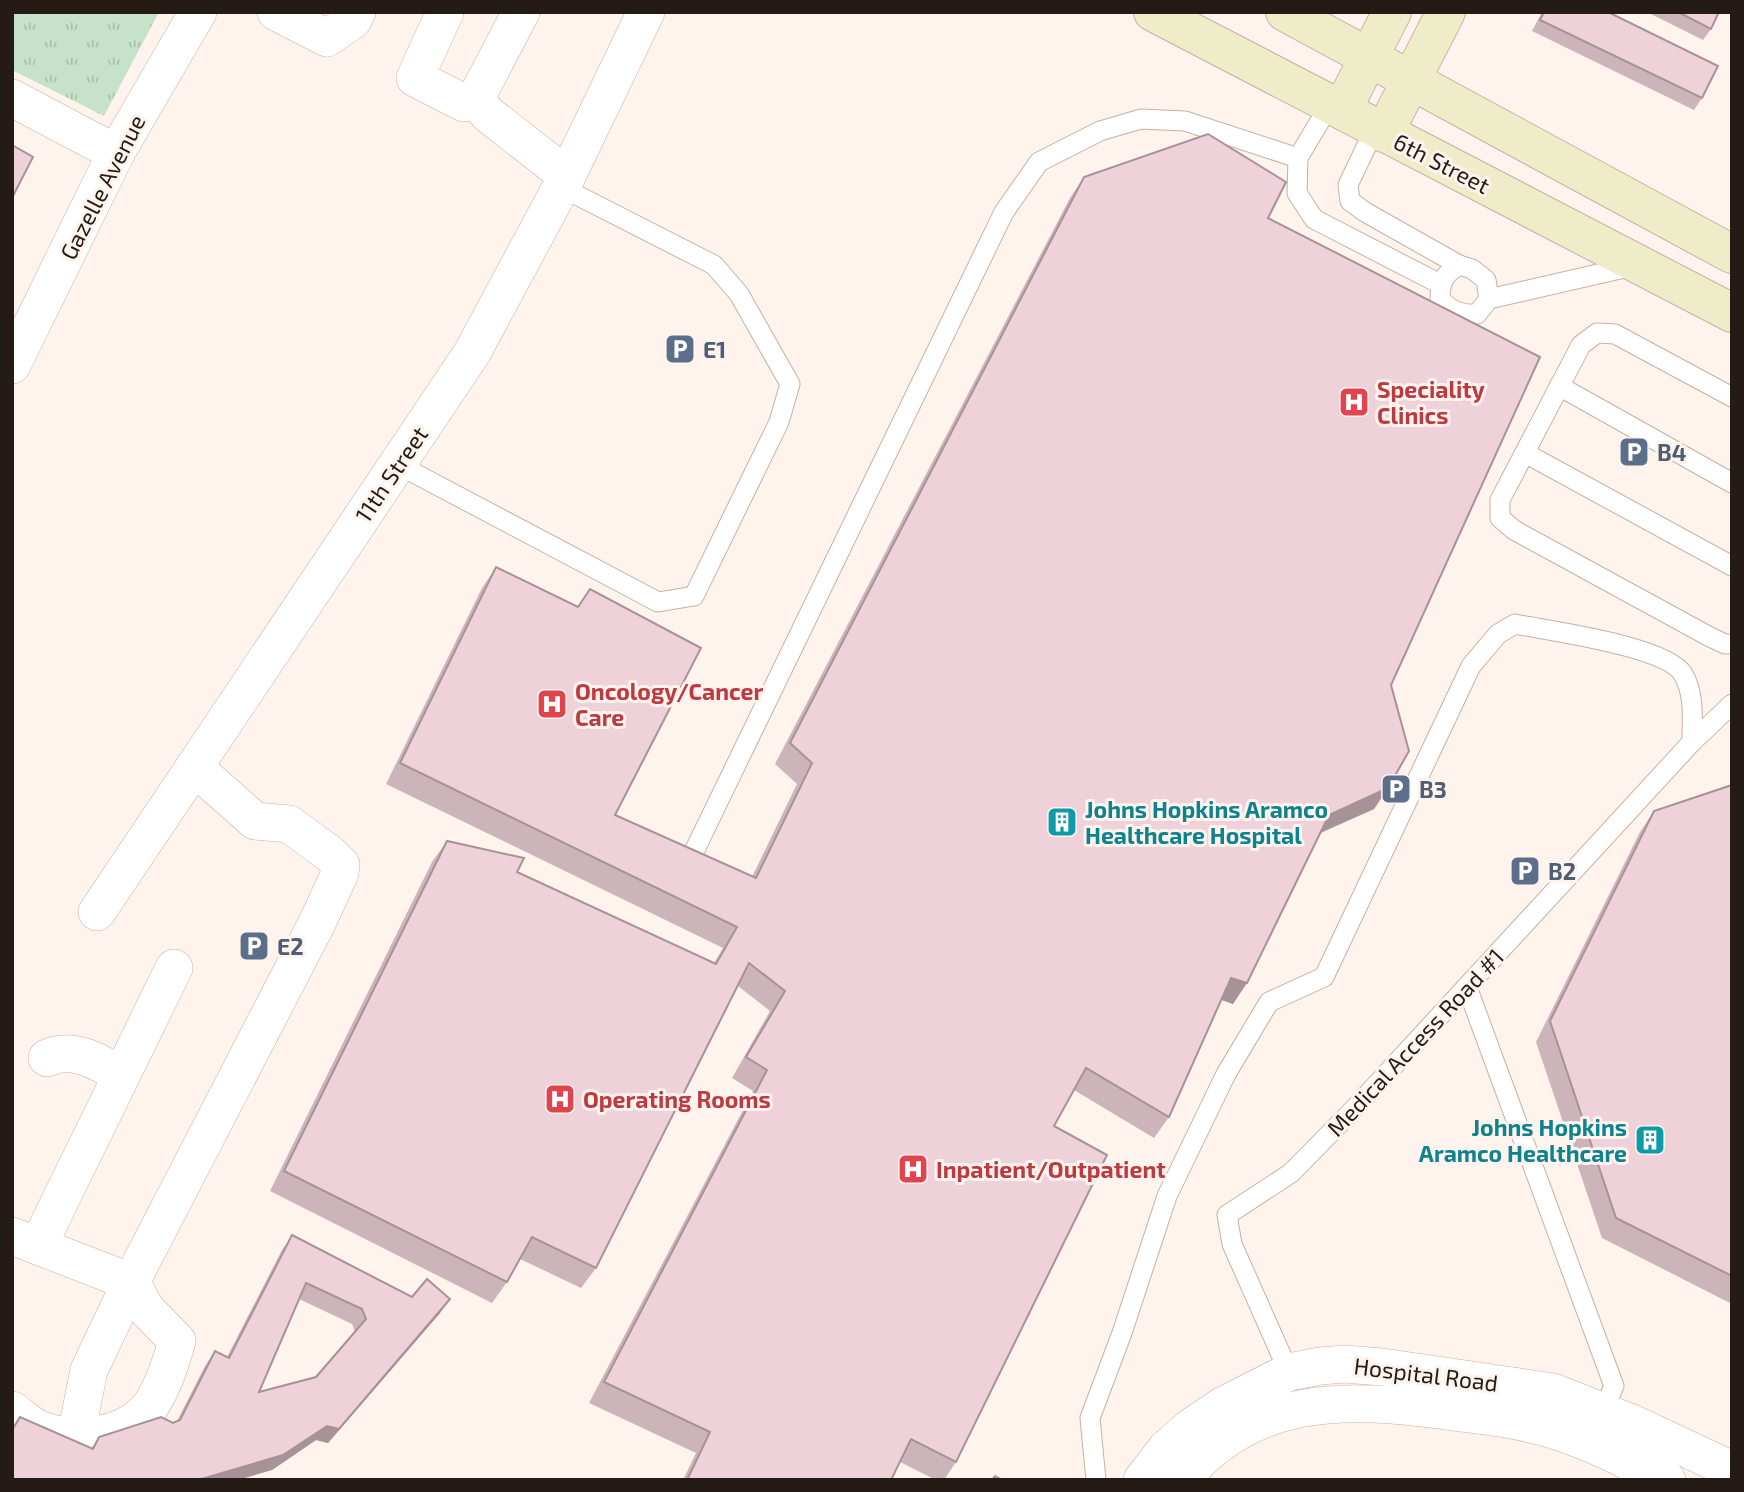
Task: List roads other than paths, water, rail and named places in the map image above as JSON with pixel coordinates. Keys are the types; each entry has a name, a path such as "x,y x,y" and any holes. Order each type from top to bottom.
{"main road":[{"name":"6th Street","path":"1153,12 1732,313"},
{"path":"1285,12 1732,254"},
{"path":"1336,107 1369,58 1392,12"},
{"path":"1380,131 1411,81 1446,12"}],"street":[{"name":"Gazelle Avenue","path":"12,365 116,153 198,12"},
{"path":"276,12 327,38 353,20 357,12"},
{"path":"445,12 415,78 464,103 475,100 521,12"},
{"name":"11th Street","path":"97,912 472,353 564,181 646,12"},
{"path":"12,99 116,153"},
{"path":"475,100 564,181"},
{"path":"76,1435 89,1370 131,1282 317,923 340,873 341,865 330,853 289,824 255,821 194,767"},
{"path":"12,1410 42,1431 76,1435 113,1433 146,1410 169,1371 177,1341 146,1309 131,1282 25,1241 121,1075 174,968"},
{"path":"47,1058 58,1053 69,1053 93,1059 121,1075"},
{"name":"Hospital Road","path":"1142,1480 1167,1449 1191,1427 1222,1406 1289,1373 1332,1365 1382,1367 1553,1392 1732,1470"},
{"name":"Hospital Road","path":"1182,1480 1198,1460 1231,1437 1269,1416 1304,1407 1355,1402 1502,1418 1551,1429 1603,1414"},
{"name":"Hospital Road","path":"1603,1414 1667,1480"}],"lane":[{"path":"1336,107 1298,158 1297,193 1314,219 1440,284"},
{"path":"686,868 1004,212 1039,162 1100,131 1141,119 1185,121 1298,158"},
{"path":"1380,131 1349,185 1350,201 1459,265 1472,269 1486,280 1489,299"},
{"path":"397,464 658,603 694,596 779,422 789,384 739,295 714,265 564,181"},
{"path":"1459,265 1447,272 1440,284 1440,299 1449,309 1464,315 1477,314 1489,299 1638,265"},
{"path":"1732,397 1615,334 1597,333 1581,345 1500,500 1500,518 1514,530 1710,638 1732,644"},
{"path":"1559,386 1732,484"},
{"path":"1525,453 1732,566"},
{"path":"1096,1480 1090,1418 1122,1333 1167,1196 1226,1074 1269,1002 1324,976 1471,666 1498,634 1515,624 1652,653 1681,670 1691,691 1692,742"},
{"name":"Medical Access Road #1","path":"1304,1407 1232,1244 1227,1215 1290,1173 1354,1109 1692,742 1732,704"},
{"path":"1467,986 1603,1414"}],"place":[{"name":"E1","path":"680,349"},
{"name":"Speciality Clinics","path":"1354,402"},
{"name":"B4","path":"1634,452"},
{"name":"Oncology/Cancer Care","path":"552,704"},
{"name":"B3","path":"1396,789"},
{"name":"Johns Hopkins Aramco Healthcare Hospital","path":"1062,822"},
{"name":"B2","path":"1525,871"},
{"name":"E2","path":"254,946"},
{"name":"Operating Rooms","path":"560,1099"},
{"name":"Johns Hopkins Aramco Healthcare","path":"1650,1140"},
{"name":"Inpatient/Outpatient","path":"913,1169"}]}
